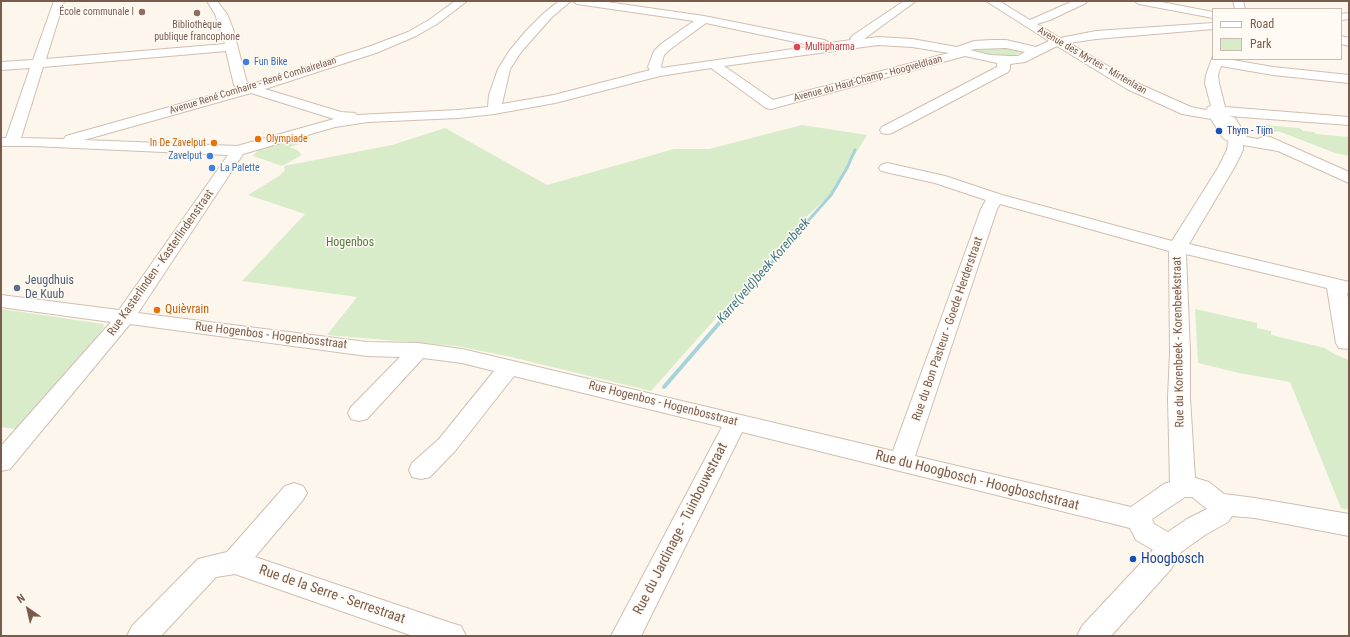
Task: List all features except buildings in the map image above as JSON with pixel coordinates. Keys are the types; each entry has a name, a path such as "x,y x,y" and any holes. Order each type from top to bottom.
{"street":[{"path":"212,1 221,14 227,29 241,85 336,119"},
{"name":"Avenue René Comhaire - René Comhairelaan","path":"74,141 249,89 372,50 394,42 433,22 462,1"},
{"path":"494,110 496,95 504,69 516,50 529,34 548,15 566,1"},
{"path":"577,1 704,19 820,42 829,47"},
{"path":"859,43 856,39 911,1"},
{"name":"Avenue des Myrtes - Mirtenlaan","path":"991,1 1128,76 1193,108 1220,114 1349,121"},
{"name":"Avenue des Myrtes - Mirtenlaan","path":"1001,1 1035,21 1062,41"},
{"path":"1035,21 1046,18 1082,1"},
{"path":"1139,1 1212,15"},
{"path":"62,2 39,64 7,142 74,141 238,151 336,119 458,114 494,110 555,99 659,72 859,43 878,41 912,43 985,58 1003,60 1021,59 1062,41 1096,35 1212,26"},
{"path":"659,72 654,67 658,54 665,46 704,19"},
{"path":"866,32 878,41"},
{"name":"Avenue du Haut-Champ - Hoogveldlaan","path":"713,64 771,105 961,52 974,45 1006,44 1037,51"},
{"path":"1,66 231,47"},
{"path":"887,130 1004,69 1003,60"},
{"path":"1349,79 1273,71 1217,60 1212,75 1212,83 1220,114 1218,120 1234,136 1277,146 1349,178"},
{"name":"Rue du Korenbeek - Korenbeekstraat","path":"1183,487 1181,468 1177,254 1185,234 1226,168 1235,150 1234,136"},
{"name":"Rue Kasterlinden - Kasterlindenstraat","path":"1,462 124,318 238,151"},
{"path":"887,168 939,179 996,198 1165,245 1179,247 1342,286 1346,343"},
{"name":"Rue du Bon Pasteur - Goede Herderstraat","path":"901,462 989,209 996,198"},
{"name":"Rue Hogenbos - Hogenbosstraat","path":"1,301 367,349 418,350 462,356 816,442"},
{"path":"359,414 418,350"},
{"path":"421,470 447,445 510,367"},
{"name":"Rue du Jardinage - Tuinbouwstraat","path":"626,636 736,422"},
{"name":"Rue du Hoogbosch - Hoogboschstraat","path":"816,442 1138,520"},
{"path":"1092,636 1161,561 1172,544 1196,527 1219,515 1220,509 1218,504 1200,489 1183,487 1173,491 1145,509 1140,514 1138,520 1145,532 1153,537 1172,544"},
{"path":"142,636 208,567 235,562 294,493"},
{"path":"1218,504 1255,508 1349,525"},
{"name":"Rue de la Serre - Serrestraat","path":"235,562 451,636"}],"green space":[{"path":"987,48 1024,52 1006,58 969,52"},
{"name":"Hogenbos","path":"802,125 867,135 831,194 805,218 651,391 511,357 457,346 327,335 357,297 242,281 305,214 248,195 279,176 285,170 284,166 392,145 445,128 547,185 674,149 709,149"},
{"path":"1264,125 1300,128 1303,131 1314,132 1316,134 1349,137 1349,156 1335,153 1278,131 1275,132"},
{"path":"295,140 299,144 289,147 297,150 302,155 282,166 253,156 260,148"},
{"path":"1,309 103,324 104,327 97,336 97,341 15,429 1,427"},
{"path":"1195,309 1257,323 1257,328 1271,331 1271,335 1325,348 1334,354 1349,360 1349,510 1341,508 1290,382 1239,373 1198,363"}],"waterway":[{"name":"Karre(veld)beek Korenbeek","path":"791,240 831,195 847,168 855,150"},
{"name":"Karre(veld)beek Korenbeek","path":"664,387 792,239"}],"place":[{"name":"École communale I","path":"142,12"},
{"name":"Bibliothèque publique francophone","path":"197,13"},
{"name":"Multipharma","path":"797,47"},
{"name":"Fun Bike","path":"246,62"},
{"name":"Thym - Tijm","path":"1219,131"},
{"name":"Olympiade","path":"258,139"},
{"name":"In De Zavelput","path":"214,143"},
{"name":"Zavelput","path":"210,156"},
{"name":"La Palette","path":"212,168"},
{"name":"Jeugdhuis De Kuub","path":"17,288"},
{"name":"Quièvrain","path":"157,310"},
{"name":"Hoogbosch","path":"1133,559"}]}
